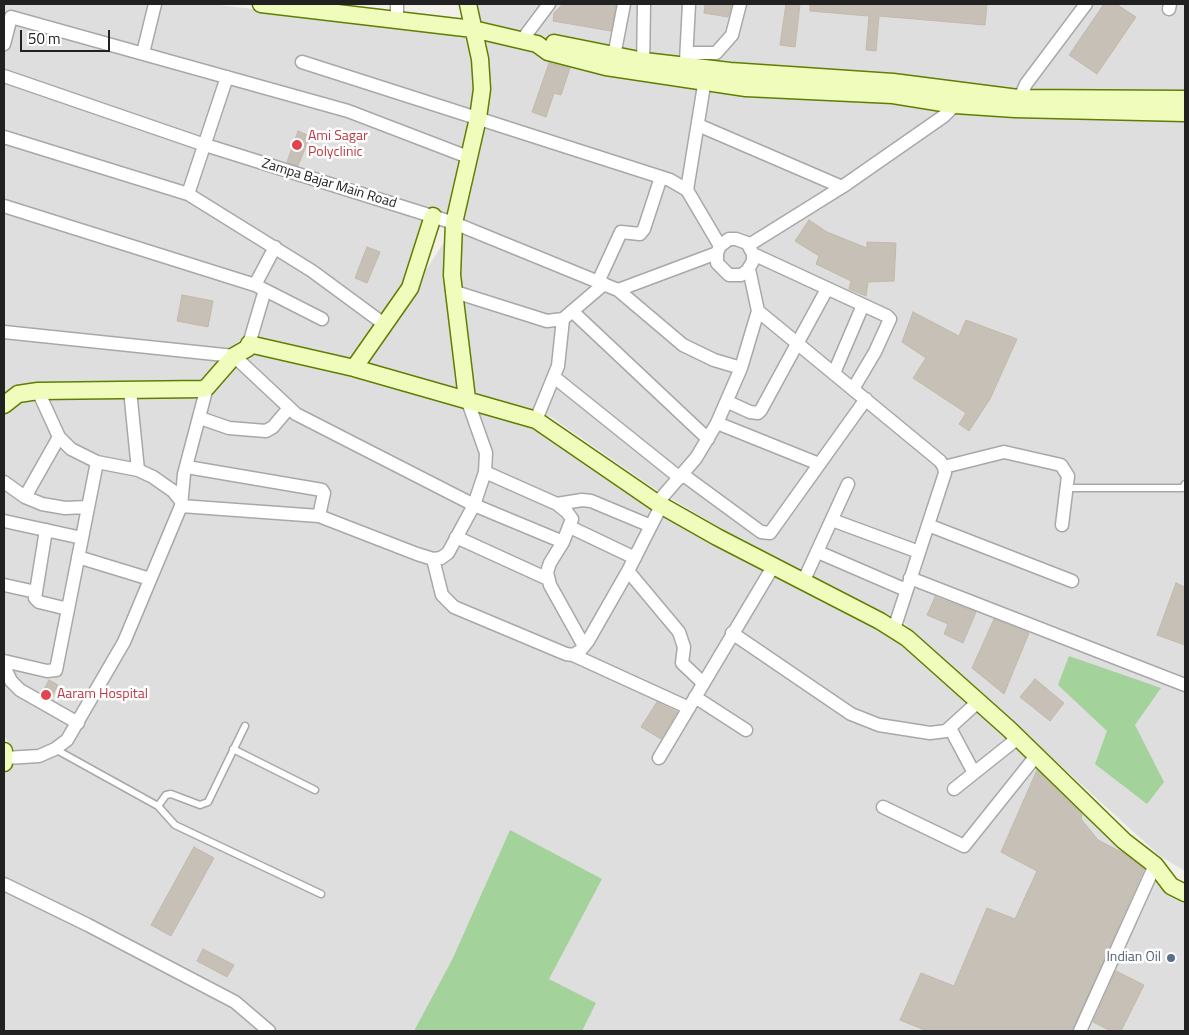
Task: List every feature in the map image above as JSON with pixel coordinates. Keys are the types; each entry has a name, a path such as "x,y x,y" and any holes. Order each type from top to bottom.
{"street":[{"path":"143,53 155,4"},
{"path":"261,4 397,11 530,42 550,42 614,56 643,67"},
{"path":"38,391 59,437 71,449 97,462 138,470 166,486 181,503 319,516 433,559 441,558 448,553 474,505 486,472 486,453 467,399 452,292 454,223 478,118 482,76 468,4"},
{"path":"530,42 549,4"},
{"path":"614,56 624,4"},
{"path":"643,67 644,4"},
{"path":"686,66 689,4"},
{"path":"530,42 548,52 606,68 686,66 716,53 732,35 740,4"},
{"path":"1017,104 1026,84 1086,4"},
{"path":"4,44 11,17 348,111 468,158"},
{"path":"302,62 661,177 687,190 718,249 717,263 724,272 736,276 749,269"},
{"path":"686,66 706,75 746,88 1185,113"},
{"path":"687,190 706,75"},
{"name":"Zampa Bajar Main Road","path":"4,76 206,145 454,223 618,290 683,345 714,360 742,368"},
{"path":"188,194 206,145 227,77"},
{"path":"573,654 584,646 635,558 651,526 659,504 696,458 728,402 742,368 758,311 749,269 751,250 944,116 957,99"},
{"path":"1017,104 1185,99"},
{"path":"698,124 842,187"},
{"path":"4,137 188,194 312,271 384,324"},
{"path":"452,292 546,321 567,315 601,283 621,232 640,234 644,229 661,177"},
{"path":"4,206 260,288 322,319"},
{"path":"354,368 410,288 433,216"},
{"path":"618,290 718,249 729,240 736,239 751,250 826,289 888,316 890,319 875,352 853,388"},
{"path":"4,757 38,756 55,749 66,740 124,642 181,503 186,467 207,387 234,356 248,348 250,344 260,288 275,247"},
{"path":"728,402 750,412 758,413 826,289"},
{"path":"834,373 863,305"},
{"path":"758,311 853,388 940,461 944,467 945,473 894,629"},
{"path":"536,420 554,378 561,354 567,315"},
{"path":"567,315 708,439"},
{"path":"4,332 234,356 296,414 474,505 563,542"},
{"path":"250,344 354,368 536,420 659,504 717,537 804,580 894,629 919,647 979,701 1124,841 1155,865 1172,886 1185,893"},
{"path":"554,378 681,476 761,532 770,533 866,399"},
{"path":"4,405 18,394 38,391 207,387"},
{"path":"130,390 138,470"},
{"path":"200,418 229,428 266,431 274,427 289,408"},
{"path":"717,423 819,464"},
{"path":"25,498 59,437"},
{"path":"944,467 994,453 1017,453 1061,466 1068,476 1062,525"},
{"path":"4,661 47,671 56,670 97,462"},
{"path":"186,467 322,490 324,493 319,516"},
{"path":"486,472 557,504 572,519 563,542 550,562 547,572 548,579 584,646"},
{"path":"4,482 25,498 42,504 65,508 87,507"},
{"path":"804,580 848,484"},
{"path":"557,504 582,500 591,501 651,526"},
{"path":"832,520 919,552"},
{"path":"4,521 82,538"},
{"path":"928,525 1072,581"},
{"path":"570,527 635,558"},
{"path":"46,530 36,592 37,601 68,609"},
{"path":"456,537 548,579"},
{"path":"818,552 1185,685"},
{"path":"78,557 150,579"},
{"path":"433,559 442,595 454,607 566,654 573,654 692,703 746,730"},
{"path":"660,758 732,633 774,565"},
{"path":"628,570 679,632 684,646 682,664 704,683"},
{"path":"4,585 36,592"},
{"path":"732,633 851,714 879,725 906,731 930,733 946,731 979,701"},
{"path":"4,666 11,681 20,690 78,722"},
{"path":"950,728 974,772"},
{"path":"954,789 1018,738"},
{"path":"883,807 964,846 1036,756"},
{"path":"1080,1031 1155,865"},
{"path":"4,884 88,925 235,1002 269,1031"}],"lane":[{"path":"1067,488 1183,488 1185,484"},
{"path":"158,806 166,795 171,794 204,805 244,726"},
{"path":"55,749 158,806 176,825 321,894"},
{"path":"233,749 315,790"}],"shaded area":[{"path":"4,4 211,4 469,35 475,57 474,110 449,214 352,360 245,338 200,383 4,397"},
{"path":"477,4 1185,4 1185,94 1009,91 638,56 553,38 538,39 480,26"},
{"path":"477,34 1185,116 1185,871 1160,856 903,622 722,529 652,487 551,417 364,365 460,218 486,89"},
{"path":"254,350 520,417 653,505 893,632 1185,897 1185,1031 4,1031 4,775 11,767 7,740 4,735 4,413 21,399 200,395 234,363"}],"green space":[{"path":"1069,656 1161,688 1135,725 1164,782 1147,804 1095,764 1107,731 1058,685"},
{"path":"510,830 602,879 549,979 596,1003 582,1031 414,1031 452,960"}],"building":[{"path":"563,4 616,4 611,31 553,21 554,13"},
{"path":"705,4 732,4 728,17 704,13"},
{"path":"786,4 800,4 795,47 780,45"},
{"path":"810,4 987,4 985,25 879,16 876,51 866,50 869,16 810,11"},
{"path":"1104,4 1116,4 1136,17 1097,74 1069,55"},
{"path":"549,63 570,68 561,95 554,93 546,117 532,112"},
{"path":"298,131 310,136 298,166 287,162"},
{"path":"809,220 827,232 867,248 867,242 896,243 894,281 868,282 866,296 849,289 851,281 816,264 819,256 795,241"},
{"path":"367,247 380,252 367,283 355,278"},
{"path":"182,295 213,301 208,327 177,321"},
{"path":"913,312 959,336 966,320 1017,339 990,399 969,431 959,424 966,413 913,378 926,358 902,342"},
{"path":"1176,583 1185,587 1185,645 1157,635"},
{"path":"935,597 976,612 963,643 944,634 948,624 927,615"},
{"path":"994,619 1029,633 1004,694 972,668"},
{"path":"1035,679 1064,703 1050,721 1020,697"},
{"path":"49,680 58,685 51,698 42,693"},
{"path":"657,702 677,712 661,739 641,727"},
{"path":"1037,770 1082,814 1081,819 1098,840 1123,853 1144,869 1072,1031 927,1031 900,1020 921,973 954,986 987,908 1015,919 1037,871 1001,852"},
{"path":"194,847 214,858 171,936 151,925"},
{"path":"203,949 234,965 227,977 197,961"},
{"path":"1116,971 1144,985 1121,1031 1111,1031 1093,1022"}],"place":[{"name":"Ami Sagar Polyclinic","path":"297,145"},
{"name":"Aaram Hospital","path":"46,695"},
{"name":"Indian Oil","path":"1171,958"}]}
